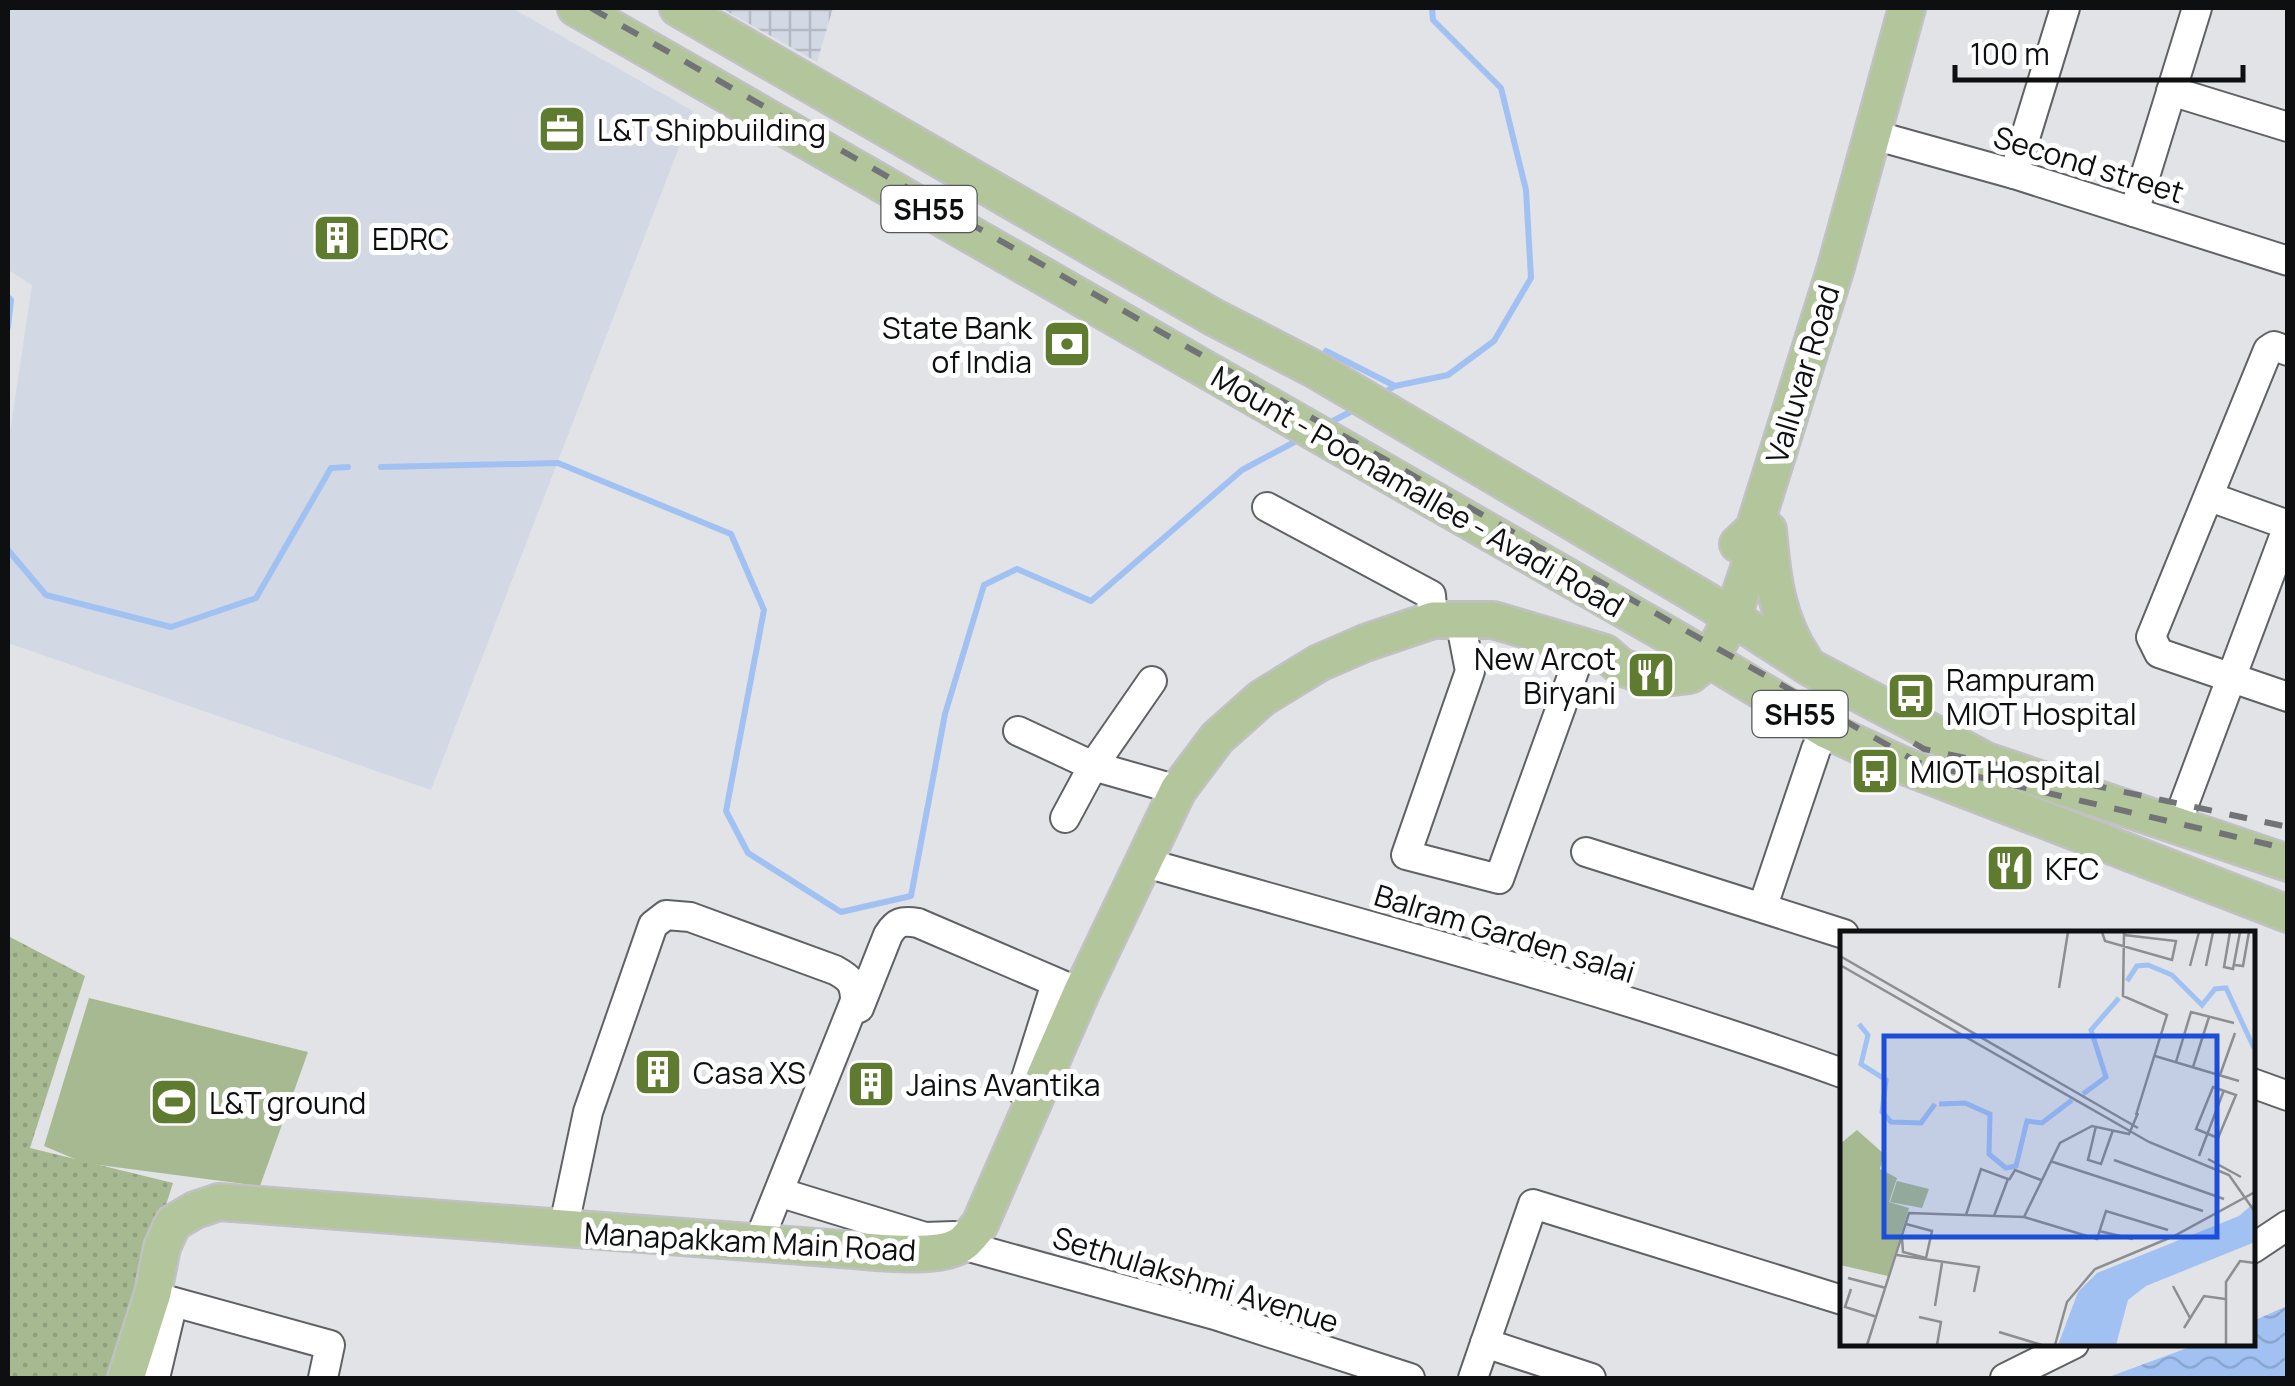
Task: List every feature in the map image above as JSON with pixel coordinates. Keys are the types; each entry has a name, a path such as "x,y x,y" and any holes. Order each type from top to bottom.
{"main road":[{"name":"Mount - Poonamallee - Avadi Road","path":"576,8 1697,651 1826,730 1902,765 2288,914"},
{"name":"Mount - Poonamallee - Avadi Road","path":"678,8 1212,317 1316,370 1721,610 1808,667 1986,762 2288,863"},
{"name":"Valluvar Road","path":"1721,610 1740,541 1754,530 1836,267 1907,8"},
{"path":"1764,494 1771,571 1782,620 1808,667"},
{"path":"962,1245 980,1224 1069,988 1146,863 1178,790 1217,738 1262,698 1318,662 1364,643 1447,620 1494,620 1594,649 1621,667 1665,678 1690,674 1697,651 1721,610"},
{"name":"Manapakkam Main Road","path":"126,1378 163,1299 162,1246 173,1223 219,1202 906,1253 946,1251 962,1245"}],"street":[{"path":"2014,174 2065,8"},
{"path":"2134,212 2198,8"},
{"path":"2172,91 2288,127"},
{"name":"Second street","path":"1870,134 2014,174 2288,261"},
{"path":"2288,351 2274,346 2268,350 2151,637 2159,653 2288,697"},
{"path":"2176,828 2288,525 2210,496"},
{"path":"1267,507 1431,595 1470,671 1406,854 1499,879 1594,649"},
{"path":"1065,818 1093,766 1152,680"},
{"path":"1764,906 1816,749 1826,730"},
{"path":"1018,731 1093,766 1178,790"},
{"path":"1586,852 1840,933"},
{"name":"Balram Garden salai","path":"1146,863 1468,954 1840,1073"},
{"path":"564,1230 588,1112 653,925 666,915 690,917 835,970 849,977 855,987 855,1001 763,1244"},
{"path":"763,1244 788,1195 894,926 904,920 918,923 1069,988 993,1172 961,1234 926,1238 788,1195"},
{"path":"2255,1084 2288,1096"},
{"path":"1473,1378 1532,1204 1840,1299"},
{"path":"2255,1246 2288,1225"},
{"name":"Sethulakshmi Avenue","path":"962,1245 1215,1315 1410,1378"},
{"path":"155,1378 163,1299 330,1344 323,1378"},
{"path":"1485,1343 1591,1378"},
{"path":"2005,1378 2068,1346"}],"shaded area":[{"path":"8,8 512,8 693,111 431,790 8,643 8,446 32,285 8,270"},
{"path":"721,8 833,8 817,62"}],"green space":[{"path":"8,936 85,976 30,1148 173,1183 111,1378 8,1378"},
{"name":"L&T ground","path":"89,998 308,1052 260,1186 84,1163 44,1146"}],"water":[{"path":"2287,1306 2287,1378 2106,1378 2193,1346 2255,1346 2255,1320"}],"waterway":[{"path":"1381,394 1395,386 1448,375 1494,341 1531,278 1526,190 1501,88 1433,20 1432,8"},
{"path":"8,297 8,327"},
{"path":"1326,351 1395,386"},
{"path":"1325,425 1358,408"},
{"path":"381,467 558,463 731,534 764,610 726,811 748,853 841,912 911,896 945,714 984,585 1017,569 1091,601 1242,470 1300,439"},
{"path":"8,550 46,595 171,627 256,598 331,468 348,467"}],"railway":[{"path":"591,8 1919,763 2288,849"},
{"path":"1914,743 1924,749 2288,827"}],"place":[{"name":"L&T Shipbuilding","path":"562,129"},
{"name":"EDRC","path":"337,238"},
{"name":"State Bank of India","path":"1067,344"},
{"name":"New Arcot Biryani","path":"1651,675"},
{"name":"Rampuram MIOT Hospital","path":"1911,696"},
{"name":"MIOT Hospital","path":"1875,771"},
{"name":"KFC","path":"2010,868"},
{"name":"Casa XS","path":"658,1072"},
{"name":"Jains Avantika","path":"871,1084"},
{"name":"L&T ground","path":"174,1102"}]}
